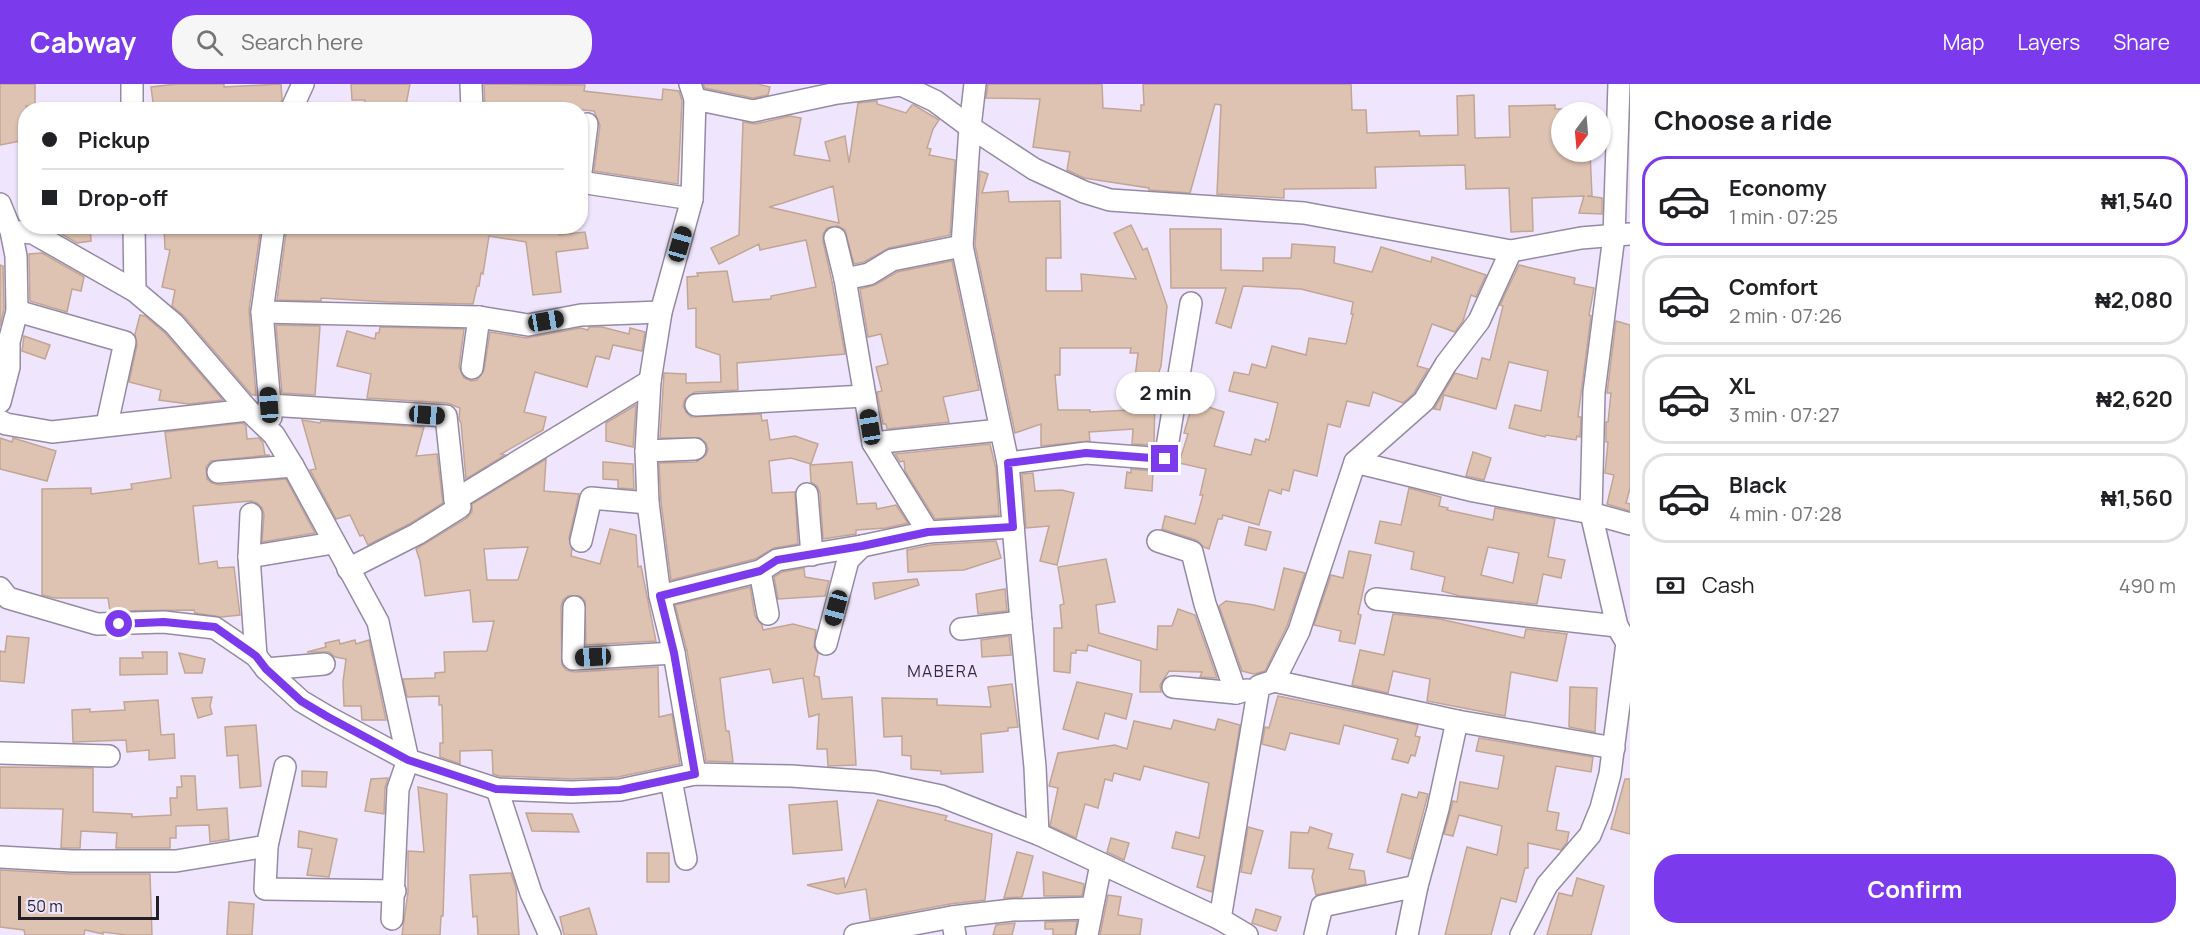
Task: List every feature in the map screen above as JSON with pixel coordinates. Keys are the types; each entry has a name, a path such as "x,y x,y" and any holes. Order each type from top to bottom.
{"street":[{"path":"132,84 132,102"},
{"path":"295,102 303,84"},
{"path":"471,84 472,102"},
{"path":"695,774 674,653 660,596 648,503 646,451 650,381 660,312 693,199 693,91 753,111 837,93 900,84 935,101 1034,169 1084,192 1110,200 1304,213 1511,251 1581,238 1622,235"},
{"path":"975,84 962,246 1008,463 1035,767 1038,834"},
{"path":"1521,935 1547,885 1590,835 1601,808 1620,774 1614,748 1625,636 1591,513 1594,392 1622,235 1619,84"},
{"path":"588,182 693,199"},
{"path":"0,204 11,231 16,256 17,311 9,342 9,368 0,402"},
{"path":"11,231 18,232"},
{"path":"35,234 135,291 174,324 248,410 274,435 378,622 408,760 398,789 392,919"},
{"path":"134,234 135,291"},
{"path":"273,234 262,312 269,405 274,435"},
{"path":"835,238 845,279 873,443 928,532"},
{"path":"845,279 869,274 892,260 962,246"},
{"path":"1220,919 1266,683 1299,631 1355,462 1424,401 1446,364 1479,321 1511,251"},
{"path":"1008,463 1086,453 1165,459 1191,303"},
{"path":"17,311 124,342 107,424"},
{"path":"262,312 479,317 528,325 581,315 660,312"},
{"path":"472,368 479,317"},
{"path":"455,500 650,381"},
{"path":"696,405 865,396"},
{"path":"269,405 446,416 455,500 460,507 417,534 348,569"},
{"path":"0,421 52,432 107,424 248,410"},
{"path":"873,443 1000,430"},
{"path":"646,451 695,449"},
{"path":"1355,462 1474,491 1591,513 1630,524"},
{"path":"218,472 293,466"},
{"path":"807,494 812,555"},
{"path":"581,541 591,498 648,503"},
{"path":"251,514 249,557 261,663"},
{"path":"660,596 760,571 777,560 928,532 1013,527"},
{"path":"1158,541 1192,552 1205,604 1236,693"},
{"path":"249,557 333,543"},
{"path":"826,644 848,560 862,546"},
{"path":"760,571 768,614"},
{"path":"3,600 97,624 164,622 215,627 261,663 301,701 408,760 496,789 620,790 695,774 791,776 875,782 941,796 1038,834 1220,919 1247,935"},
{"path":"1376,600 1625,636"},
{"path":"574,607 573,659 674,653"},
{"path":"961,629 1021,622"},
{"path":"261,663 324,664"},
{"path":"1173,687 1236,693 1266,683 1456,721 1614,748"},
{"path":"1407,935 1417,886 1438,809 1456,721"},
{"path":"0,753 109,756"},
{"path":"285,767 267,846 265,889 394,891"},
{"path":"671,780 686,859"},
{"path":"496,789 531,893 550,935"},
{"path":"0,857 72,861 176,861 267,846"},
{"path":"1088,935 1101,864"},
{"path":"1315,935 1322,906 1417,886"},
{"path":"855,935 953,926 1012,910 1092,908"}],"building":[{"path":"0,84 35,84 35,102 18,102 18,142 0,145"},
{"path":"176,84 224,84 224,87 281,84 282,99 281,102 153,102 151,87"},
{"path":"351,84 410,84 407,102 352,100"},
{"path":"484,84 585,85 584,91 662,100 663,89 679,91 682,101 678,184 594,171 600,125 594,111 588,110 588,102 485,102"},
{"path":"703,84 758,84 770,87 768,95 753,98 705,88"},
{"path":"988,84 1102,84 1103,108 1141,111 1141,105 1144,105 1143,84 1351,84 1352,110 1366,110 1367,133 1419,131 1420,136 1458,135 1457,96 1474,95 1475,138 1510,137 1509,106 1551,105 1551,162 1590,162 1592,196 1587,196 1602,198 1602,214 1579,213 1584,196 1532,198 1533,231 1511,232 1509,188 1466,189 1465,165 1375,167 1376,188 1284,189 1284,198 1217,194 1221,105 1215,104 1190,193 1149,190 1149,188 1084,178 1067,170 1070,152 1033,147 1040,99 986,98"},
{"path":"877,101 877,104 906,113 914,105 939,120 933,129 927,148 931,149 929,155 955,160 950,235 889,248 864,262 854,264 845,230 838,226 827,228 823,234 823,241 845,354 737,363 738,390 695,392 685,399 683,406 691,417 761,414 762,421 767,420 770,440 795,436 818,444 811,464 791,458 769,461 772,493 795,492 798,544 774,548 755,559 671,580 661,502 659,463 696,462 706,455 708,449 706,443 700,438 660,438 664,373 686,374 686,383 721,382 720,355 696,347 696,308 688,309 687,277 698,276 697,273 727,271 733,302 771,299 771,296 816,287 806,240 760,250 759,244 719,264 711,248 739,235 743,122 755,124 790,116 801,118 794,155 830,161 825,142 845,136 849,163 858,103","holes":["833,186 839,223 769,207"]},
{"path":"980,171 988,174 982,193 1008,191 1009,202 1060,201 1061,258 1046,258 1046,291 1082,291 1081,274 1136,279 1114,233 1131,225 1143,250 1147,248 1167,306 1161,366 1151,396 1155,396 1154,445 1132,444 1133,429 1089,432 1090,441 1041,446 1041,424 1015,433 975,245","holes":["1060,348 1131,348 1130,353 1138,353 1131,410 1090,412 1090,410 1058,410 1055,375 1060,375"]},
{"path":"1170,229 1221,229 1221,270 1263,271 1263,258 1291,258 1292,244 1335,247 1334,263 1372,272 1381,247 1431,262 1432,257 1486,275 1476,297 1471,295 1463,321 1455,332 1432,324 1417,366 1428,369 1414,393 1403,403 1373,392 1369,406 1347,401 1340,427 1328,424 1317,476 1294,470 1289,491 1282,489 1281,494 1269,490 1259,525 1223,515 1222,519 1218,519 1209,549 1196,540 1162,529 1165,516 1195,524 1203,495 1200,495 1206,469 1179,463 1188,434 1184,433 1193,402 1224,412 1214,446 1251,455 1255,439 1265,442 1266,439 1269,440 1278,403 1229,391 1234,372 1249,375 1252,364 1266,368 1272,346 1306,355 1309,338 1346,344 1353,314 1351,314 1353,302 1301,289 1243,286 1231,328 1216,323 1226,288 1171,288"},
{"path":"62,234 91,234 91,241 77,243"},
{"path":"164,234 260,234 249,310 256,395 252,395 184,316 172,306 175,290 162,287 170,250 165,249"},
{"path":"286,234 585,234 588,248 556,252 561,292 533,295 526,242 489,236 483,274 481,273 473,304 321,298 321,301 277,300"},
{"path":"42,253 84,277 81,291 72,289 67,312 30,301 29,254"},
{"path":"952,261 979,390 943,397 949,422 887,429 886,424 883,424 877,392 882,391 876,367 888,364 881,334 868,337 860,289 875,285 897,272"},
{"path":"0,265 3,266 4,309 0,326"},
{"path":"1519,265 1575,278 1574,284 1594,288 1578,417 1581,417 1580,437 1577,436 1576,440 1546,435 1545,437 1509,428 1515,405 1541,411 1548,371 1509,362 1496,409 1444,395 1440,410 1434,409 1455,373 1477,379 1482,358 1490,360 1503,306 1500,305"},
{"path":"140,315 145,316 165,333 223,400 189,404 159,400 161,390 129,382 137,345 135,334"},
{"path":"1616,321 1630,325 1630,488 1626,503 1630,504 1630,511 1607,504 1614,475 1605,473 1608,442 1606,442 1606,422 1608,422 1611,393 1607,393"},
{"path":"276,325 320,326 315,395 282,393"},
{"path":"380,327 464,329 459,367 464,378 471,381 477,380 484,370 490,332 526,338 580,328 588,330 589,327 602,327 629,334 630,328 645,332 642,351 613,345 609,359 596,356 587,387 535,372 524,412 546,417 543,430 501,454 505,455 466,479 459,419 460,408 447,403 367,398 371,374 337,366 347,331 375,339"},
{"path":"24,336 50,345 45,359 22,351"},
{"path":"636,405 633,447 606,441 606,423"},
{"path":"302,420 320,423 321,421 424,427 416,456 437,454 443,503 411,523 368,545 363,535 360,536 350,515 336,519 310,470 316,469"},
{"path":"243,423 246,426 247,439 259,438 263,443 265,455 270,455 211,461 206,467 207,479 219,485 286,479 315,533 262,542 264,514 257,503 251,501 193,506 199,564 217,561 218,568 234,567 240,615 221,617 195,613 194,610 110,611 108,598 55,598 42,595 42,489 91,488 91,494 132,489 131,484 171,478 165,432"},
{"path":"0,438 12,442 13,438 56,451 47,481 0,469"},
{"path":"990,444 996,469 999,515 935,519 905,471 904,461 900,462 895,454"},
{"path":"1473,452 1491,458 1484,480 1466,476"},
{"path":"546,459 544,491 579,494 569,538 571,556 600,564 610,529 636,535 638,567 641,566 656,641 586,645 585,601 580,596 568,596 563,600 561,607 562,665 566,670 574,672 658,667 659,717 672,714 680,764 618,777 572,779 493,774 492,750 460,751 460,764 440,757 440,743 443,743 442,705 439,705 439,696 407,697 403,679 435,678 435,673 445,672 444,652 487,651 494,621 473,622 470,590 425,596 416,549 467,518 472,512 472,504","holes":["528,547 518,580 487,580 484,549"]},
{"path":"603,462 633,464 634,489 618,488 618,480 603,479"},
{"path":"852,462 857,504 876,503 877,509 896,505 908,523 886,528 856,530 856,534 823,539 820,493 817,486 811,482 810,465"},
{"path":"1131,469 1153,471 1152,491 1125,488 1127,472 1131,473"},
{"path":"1033,473 1035,491 1062,490 1074,493 1057,565 1040,561 1049,526 1026,528 1022,474"},
{"path":"1409,488 1441,497 1439,506 1448,508 1447,510 1493,520 1495,508 1555,519 1548,557 1565,560 1561,578 1543,574 1537,604 1460,596 1442,591 1445,577 1411,569 1414,552 1375,543 1380,521 1401,525","holes":["1488,547 1519,553 1513,583 1481,575"]},
{"path":"1249,527 1271,532 1266,550 1245,545"},
{"path":"996,541 1001,558 964,570 908,572 907,550 930,545"},
{"path":"1349,551 1371,555 1358,614 1361,615 1355,644 1339,641 1341,631 1314,625 1331,575 1343,578"},
{"path":"1106,559 1115,602 1096,605 1099,633 1157,650 1158,626 1172,626 1178,609 1195,615 1217,678 1200,677 1202,672 1169,671 1160,685 1161,692 1140,692 1141,661 1088,645 1087,651 1076,650 1076,653 1071,653 1070,673 1054,671 1054,628 1062,628 1060,605 1064,604 1058,567"},
{"path":"804,568 805,577 829,581 825,596 778,599 774,577 782,572"},
{"path":"1284,568 1305,573 1287,626 1265,671 1254,674 1242,671 1219,606 1226,601 1274,610"},
{"path":"917,579 919,585 875,599 873,583"},
{"path":"750,587 755,616 763,630 793,624 816,630 814,647 818,654 814,676 819,677 822,699 852,697 856,765 828,766 827,749 817,749 819,714 809,717 803,678 773,683 770,669 720,678 726,731 729,731 733,762 706,761 687,651 675,605"},
{"path":"1005,589 1007,611 978,614 976,594"},
{"path":"1393,614 1440,619 1524,638 1526,629 1567,634 1557,681 1511,672 1505,716 1427,701 1430,679 1393,671 1388,693 1352,685 1360,650 1384,655"},
{"path":"7,636 29,638 24,683 0,681 0,651 5,652"},
{"path":"1009,636 1011,655 982,657 981,640"},
{"path":"339,640 340,644 355,640 356,644 369,640 386,720 362,720 361,706 344,706 343,682 346,659 335,657 329,652 307,652 326,647 325,643"},
{"path":"142,652 167,652 167,674 120,675 120,658 143,658"},
{"path":"179,653 205,659 202,673 185,673"},
{"path":"1077,682 1132,694 1126,719 1105,713 1098,739 1063,729"},
{"path":"1012,684 1018,727 1008,728 1008,731 981,734 983,772 941,774 941,771 911,769 911,756 902,755 902,736 884,737 882,698 937,699 937,705 991,707 988,687"},
{"path":"1570,687 1597,688 1595,732 1569,727"},
{"path":"1278,696 1418,725 1415,736 1420,737 1415,756 1411,755 1408,763 1392,759 1398,739 1344,725 1339,744 1290,733 1285,750 1262,744 1265,727 1269,728"},
{"path":"212,697 210,706 212,714 198,718 192,698"},
{"path":"158,700 161,735 174,734 175,758 149,760 149,750 127,752 126,740 73,742 72,710 90,709 90,712 125,710 124,702"},
{"path":"1218,719 1240,725 1212,892 1197,887 1205,856 1172,848 1176,832 1199,838 1209,783 1144,766 1140,780 1114,773 1112,781 1105,779 1098,808 1085,804 1076,838 1050,826 1058,788 1049,786 1058,753 1115,745 1127,749 1134,721 1171,729 1174,720 1215,730"},
{"path":"256,725 261,786 240,788 238,755 227,756 225,727"},
{"path":"1479,738 1593,757 1591,772 1556,766 1547,811 1559,813 1556,830 1569,832 1567,842 1561,850 1528,843 1528,868 1525,868 1516,902 1501,898 1491,935 1445,935 1467,847 1497,855 1502,826 1459,815 1453,836 1444,834 1453,801 1457,802 1460,782 1498,789 1504,756 1476,751"},
{"path":"0,767 93,768 93,812 132,814 132,817 171,815 170,798 177,798 177,787 182,787 181,776 195,776 197,810 227,808 229,839 210,842 209,825 176,826 176,838 170,838 170,848 116,848 117,833 81,831 80,848 61,848 63,809 0,808"},
{"path":"302,771 327,772 326,787 302,786"},
{"path":"388,778 385,788 384,814 365,811 371,779"},
{"path":"1625,779 1630,779 1630,834 1611,829"},
{"path":"418,787 447,794 443,916 441,916 440,935 402,935 408,892 408,851 424,852"},
{"path":"1419,792 1428,794 1411,859 1387,852 1402,794 1417,798"},
{"path":"878,800 947,816 945,820 992,834 985,900 870,919 866,889 837,894 807,885 844,878 845,888"},
{"path":"837,801 842,850 793,854 789,805"},
{"path":"526,813 572,814 579,832 532,831"},
{"path":"1248,827 1263,831 1251,874 1241,872"},
{"path":"1310,827 1332,834 1328,848 1353,854 1349,869 1364,871 1366,884 1316,895 1312,877 1314,869 1289,868 1291,832 1308,833"},
{"path":"299,831 337,839 329,877 307,875 312,849 298,847"},
{"path":"1111,838 1129,843 1124,860 1107,852"},
{"path":"1017,852 1033,856 1022,897 1004,898"},
{"path":"647,853 669,853 669,882 647,882"},
{"path":"0,870 71,874 150,874 152,935 103,932 103,934 85,930 84,935 25,935 24,930 0,927"},
{"path":"1043,872 1084,884 1082,896 1044,896"},
{"path":"511,873 516,888 519,935 478,935 477,916 473,917 470,875"},
{"path":"1577,878 1604,886 1591,935 1547,935 1559,893 1572,896"},
{"path":"1108,895 1121,897 1118,915 1142,919 1140,935 1100,935"},
{"path":"229,902 254,904 252,935 227,935"},
{"path":"589,908 597,935 564,935 560,917"},
{"path":"1256,909 1281,917 1276,931 1252,923"},
{"path":"1077,921 1075,935 1053,935 1053,929 1045,929 1045,922"},
{"path":"1015,923 1012,935 993,935 996,925"}],"district":[{"name":"MABERA","path":"943,671"}],"route":[{"path":"119,624 164,622 215,627 256,656 266,669 301,701 408,760 496,789 572,792 620,790 695,774 674,653 660,596 760,571 777,560 928,532 1013,527 1008,463 1086,453 1165,459"}]}
